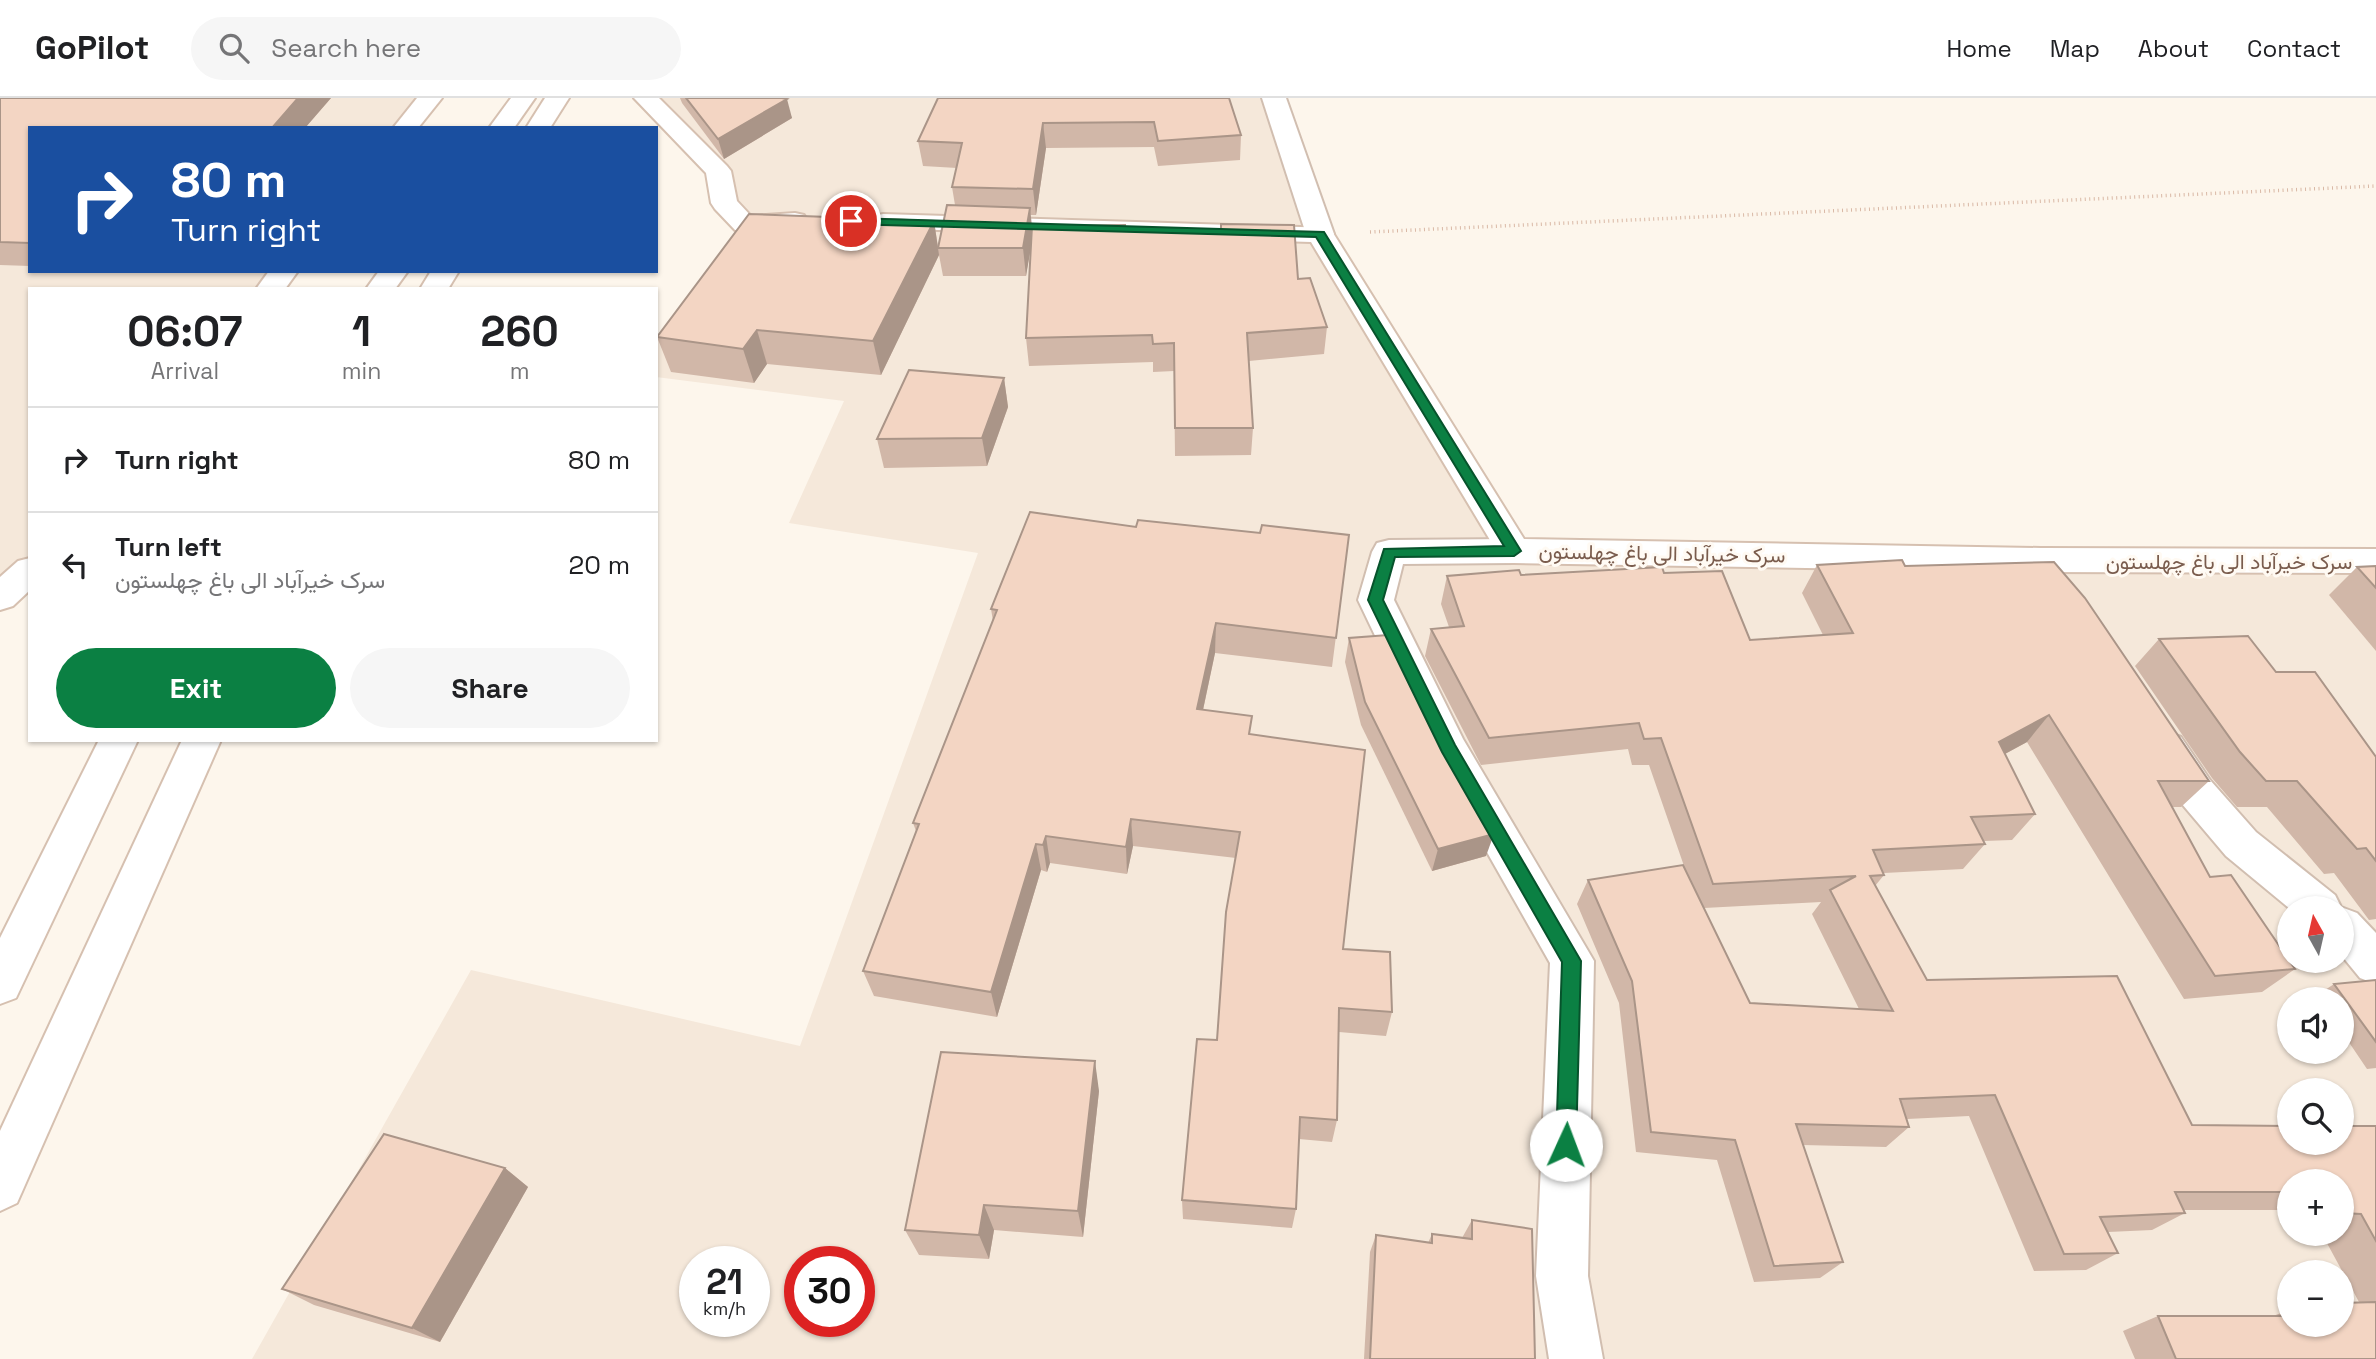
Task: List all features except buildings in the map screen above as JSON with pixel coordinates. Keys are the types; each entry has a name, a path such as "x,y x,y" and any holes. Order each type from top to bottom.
{"street":[{"path":"407,126 430,98"},
{"path":"502,126 523,98"},
{"path":"539,126 557,98"},
{"path":"646,98 718,171 724,203 744,224 824,221"},
{"name":"سرک خیرآباد الی باغ چهلستون","path":"1274,98 1320,234 1514,551 2041,560 2376,561"},
{"path":"851,221 1320,234"},
{"path":"272,287 282,273"},
{"path":"382,287 392,273"},
{"path":"1514,551 1389,552 1376,600 1448,748 1572,961 1562,1276 1576,1359"},
{"path":"2041,560 2064,595"},
{"path":"0,597 28,572"},
{"path":"2150,723 2196,792 2241,844 2305,896"},
{"path":"0,984 118,742"},
{"path":"0,1186 201,742"},
{"path":"2354,939 2376,964"}],"path":[{"path":"1320,234 2376,186"}],"shaded area":[{"path":"0,98 430,98 407,126 28,126 28,273 282,273 272,287 28,287 28,572 0,597"},
{"path":"646,98 1274,98 1320,234 1514,551 2376,561 2376,1359 252,1359 471,970 800,1046 978,553 789,523 844,401 658,377 658,340 744,224 717,171"}],"route":[{"path":"851,221 1320,234 1514,551 1389,552 1376,600 1448,748 1572,961 1566,1145"}]}
